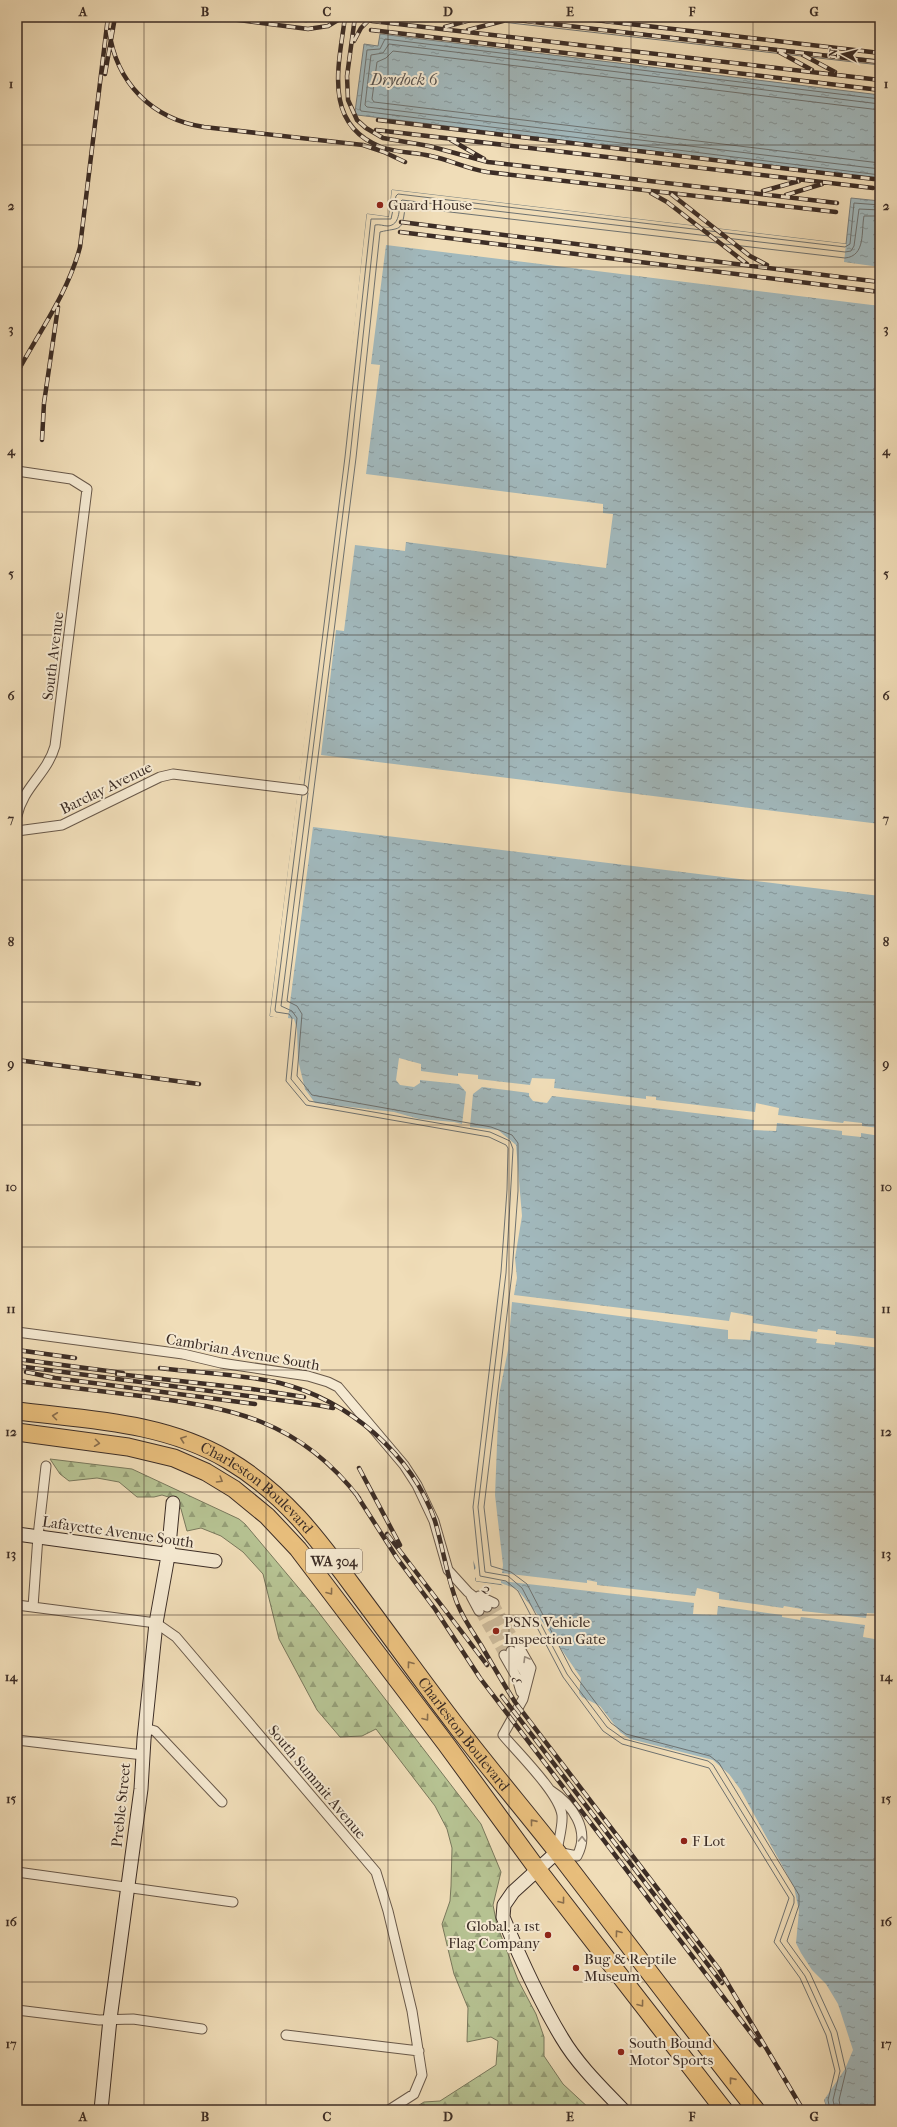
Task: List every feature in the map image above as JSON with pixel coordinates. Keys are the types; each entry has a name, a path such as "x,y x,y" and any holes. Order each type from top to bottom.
{"highway":[{"name":"Charleston Boulevard","path":"17,1411 132,1425 170,1434 201,1446 226,1459 259,1480 280,1498 314,1534 458,1728 557,1852"},
{"name":"Charleston Boulevard","path":"17,1432 128,1447 158,1453 206,1472 246,1497 282,1530 298,1549 446,1744 538,1870"},
{"name":"WA 304","path":"557,1852 681,2016 756,2110"},
{"name":"WA 304","path":"538,1870 724,2110"}],"street":[{"name":"South Avenue","path":"17,471 71,479 87,489 55,746 48,764 22,798 17,816"},
{"name":"Barclay Avenue","path":"17,830 62,825 168,774 303,790"},
{"name":"Cambrian Avenue South","path":"17,1332 183,1354 221,1363 308,1376 328,1382 338,1387 404,1465 417,1485 434,1521 448,1570 468,1592"},
{"path":"33,1607 38,1536 46,1466"},
{"name":"Preble Street","path":"101,2110 110,2019 141,1789 145,1728 156,1623 168,1556 173,1503"},
{"name":"Lafayette Avenue South","path":"17,1534 168,1556 215,1561"},
{"path":"468,1592 487,1607 468,1592"},
{"name":"South Summit Avenue","path":"17,1605 156,1623 176,1637 376,1872 388,1911 412,2011 422,2075 414,2094 389,2110"},
{"name":"3","path":"511,1651 531,1668 523,1699 517,1678 511,1651"},
{"path":"523,1699 503,1735 550,1790 562,1815 557,1852 513,1892 504,1905 503,1917 536,1992 563,2039 594,2079 623,2110"},
{"path":"145,1728 155,1731 222,1802"},
{"path":"17,1740 143,1755"},
{"path":"550,1790 563,1798 581,1828 584,1838 577,1856 557,1852"},
{"path":"17,1872 234,1902"},
{"path":"17,2010 99,2020 133,2019 202,2029"},
{"path":"286,2035 419,2051"}],"green space":[{"path":"50,1459 132,1469 239,1519 245,1524 313,1605 481,1824 501,1872 493,1905 497,1925 518,1980 536,2014 544,2037 544,2056 563,2084 591,2110 411,2110 424,2102 440,2101 496,2065 498,2041 491,2037 467,2042 468,2008 454,1974 442,1924 450,1901 452,1848 447,1829 435,1806 376,1729 362,1736 340,1737 317,1710 279,1639 263,1574 243,1552 221,1536 201,1528 187,1531 181,1509 175,1499 162,1495 154,1497 137,1497 119,1482 97,1478 69,1481 60,1474"}],"water":[{"name":"Drydock 6","path":"380,34 880,95 880,179 357,115 355,112 364,44 378,46"},
{"path":"392,190 846,244 851,198 880,201 880,2110 827,2110 824,2100 831,2071 822,2036 797,1980 785,1900 706,1770 600,1734 515,1593 504,1585 476,1581 474,1563 497,1272 504,1148 488,1141 303,1109 288,1018 270,1016 341,456 367,214 389,217"}],"pier":[{"path":"424,17 810,17 870,25 871,17 880,17 880,69"},
{"path":"392,190 846,244 844,262 880,267 880,306 386,245 371,364 380,365 366,474 603,504 603,513 613,514 606,568 406,542 405,551 355,545 344,631 336,630 321,755 880,824 880,896 313,827 288,1018 294,1019 297,1029 298,1060 305,1089 315,1103 394,1112 419,1119 462,1124 466,1092 459,1084 420,1080 420,1083 414,1087 400,1085 396,1080 399,1058 421,1064 421,1071 458,1076 458,1073 478,1075 478,1079 530,1085 532,1078 555,1079 554,1088 646,1099 646,1096 656,1097 656,1100 755,1112 756,1103 779,1108 778,1115 843,1123 844,1121 862,1123 862,1126 880,1128 880,1136 861,1133 861,1137 842,1135 842,1131 777,1123 776,1131 753,1130 754,1120 552,1096 547,1103 533,1101 529,1096 529,1093 482,1087 473,1094 470,1127 498,1130 516,1145 522,1216 515,1258 517,1278 514,1295 729,1321 731,1312 753,1316 753,1323 817,1332 818,1329 836,1331 836,1334 880,1339 880,1348 835,1342 835,1345 816,1343 817,1339 751,1331 750,1340 728,1339 728,1330 512,1302 508,1350 499,1395 495,1495 503,1565 502,1573 587,1583 587,1580 597,1582 597,1585 695,1596 697,1588 719,1593 719,1599 783,1608 784,1606 802,1609 802,1611 866,1618 867,1613 880,1614 880,1640 863,1637 865,1625 801,1617 800,1620 782,1617 782,1615 718,1606 717,1615 693,1614 694,1603 501,1581 501,1583 517,1589 535,1611 581,1678 579,1693 582,1697 600,1706 620,1732 630,1739 713,1760 729,1774 740,1789 794,1887 799,1911 796,1943 812,1970 826,1984 838,2004 853,2050 845,2069 824,2100 827,2110 824,2109 822,2100 829,2071 820,2037 795,1981 767,1943 783,1900 705,1772 619,1750 599,1735 558,1680 513,1595 501,1584 476,1581 476,1578 474,1577 474,1570 476,1568 471,1554 466,1507 495,1272 502,1150 488,1143 302,1110 279,1082 286,1020 270,1016 339,456 367,214 389,217"}],"tunnel":[{"path":"494,1603 519,1647"},
{"path":"487,1607 511,1651"},
{"path":"479,1611 504,1655"}],"railway":[{"path":"17,373 61,296 75,264 80,247 108,17"},
{"path":"105,74 115,17"},
{"path":"215,17 308,29 328,26 343,17"},
{"path":"282,17 306,20 325,17"},
{"path":"345,17 338,73 342,108 350,124 362,137 381,147 431,156 487,172 836,212"},
{"path":"355,17 347,76 348,100 357,120 366,128 383,138 429,146 488,162 837,203"},
{"path":"354,41 361,28 372,17"},
{"path":"445,27 481,17"},
{"path":"491,17 880,62"},
{"path":"569,17 880,53"},
{"path":"372,21 880,80"},
{"path":"468,30 503,21"},
{"path":"109,30 113,49 119,66 128,82 153,107 168,116 185,123 204,127 363,145 384,152 405,162"},
{"path":"371,30 880,90"},
{"path":"779,52 812,70"},
{"path":"803,55 835,72"},
{"path":"378,120 874,179"},
{"path":"376,130 873,188"},
{"path":"451,140 484,159"},
{"path":"763,191 799,181"},
{"path":"786,195 822,184"},
{"path":"651,193 667,202 747,264"},
{"path":"671,194 750,256 767,265"},
{"path":"401,222 880,282"},
{"path":"400,232 880,292"},
{"path":"42,440 44,403 58,307"},
{"path":"17,1060 199,1084"},
{"path":"17,1350 75,1358"},
{"path":"17,1359 123,1373"},
{"path":"17,1366 333,1408"},
{"path":"160,1368 266,1380 305,1391 330,1402 353,1416 394,1452 411,1474 425,1497 435,1521 450,1583 459,1609 515,1702 719,1969 790,2088"},
{"path":"26,1372 55,1378 255,1404"},
{"path":"117,1374 252,1389 304,1397"},
{"path":"17,1381 141,1396 205,1406 235,1413 262,1422 288,1435 313,1451 336,1472 359,1498"},
{"path":"359,1468 400,1545"},
{"path":"356,1494 397,1558 435,1609 480,1678 760,2045"},
{"path":"387,1534 487,1665"},
{"path":"502,1696 722,1983"},
{"path":"787,2083 803,2110"}],"place":[{"name":"Guard House","path":"380,205"},
{"name":"PSNS Vehicle Inspection Gate","path":"496,1631"},
{"name":"F Lot","path":"684,1841"},
{"name":"Global, a 1st Flag Company","path":"548,1935"},
{"name":"Bug & Reptile Museum","path":"576,1968"},
{"name":"South Bound Motor Sports","path":"621,2052"}]}
